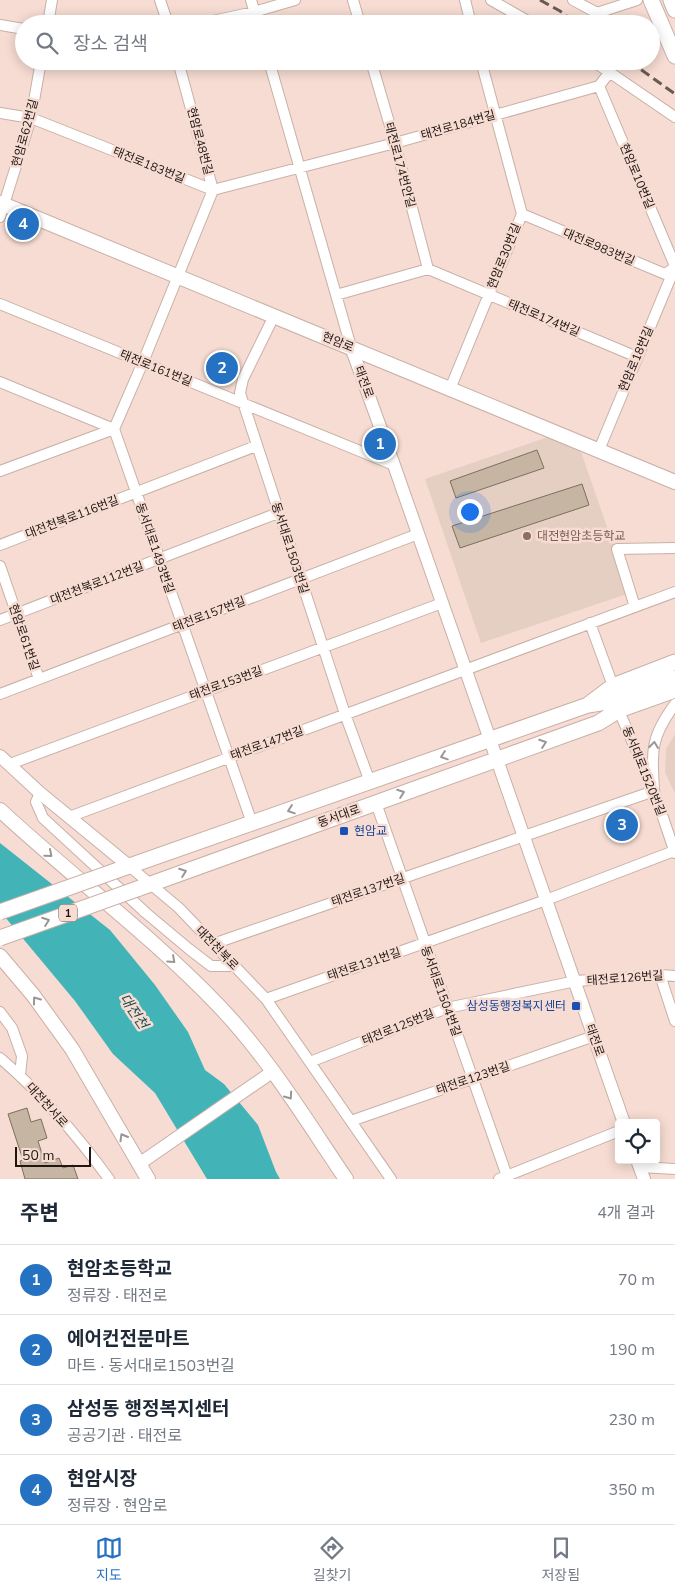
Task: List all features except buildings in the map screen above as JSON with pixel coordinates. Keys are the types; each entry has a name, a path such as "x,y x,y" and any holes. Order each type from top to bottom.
{"main road":[{"path":"651,0 657,15"},
{"path":"671,0 675,10"},
{"path":"660,21 675,56"},
{"name":"현암로","path":"1,208 178,276 675,482"},
{"path":"588,705 613,686 675,662"},
{"name":"동서대로","path":"0,912 588,705 613,702 675,678"},
{"name":"동서대로","path":"0,938 598,723 619,710 675,690"},
{"path":"598,723 675,703"},
{"path":"0,802 30,838"},
{"path":"0,810 190,977 247,1037 346,1179"},
{"path":"0,956 33,995 72,1049 148,1179"}],"street":[{"path":"50,15 52,0"},
{"path":"160,0 165,15"},
{"path":"251,0 255,15"},
{"path":"240,15 295,0"},
{"path":"353,0 357,15"},
{"path":"465,0 469,15"},
{"path":"491,0 517,15"},
{"path":"573,0 597,13 637,0"},
{"path":"0,25 15,28"},
{"name":"현암로62번길","path":"1,208 31,118 39,70"},
{"name":"현암로48번길","path":"178,276 213,190 180,70"},
{"name":"태전로","path":"272,70 351,347 623,1119"},
{"name":"태전로174번안길","path":"374,70 428,269"},
{"name":"현암로30번길","path":"450,389 522,214 484,70"},
{"path":"606,70 675,117"},
{"path":"599,86 609,72"},
{"name":"태전로184번길","path":"300,168 599,86"},
{"name":"현암로10번길","path":"599,86 675,266"},
{"name":"태전로183번길","path":"0,113 31,118 213,190"},
{"path":"213,190 300,168"},
{"name":"대전로983번길","path":"522,214 665,274 675,266"},
{"name":"현암로18번길","path":"599,450 675,266"},
{"path":"336,295 428,269"},
{"name":"태전로174번길","path":"428,269 637,357"},
{"path":"0,471 114,429 178,276"},
{"name":"태전로161번길","path":"0,304 394,465"},
{"name":"동서대로1503번길","path":"274,316 243,379 240,393 345,714 370,782"},
{"path":"0,382 114,429"},
{"name":"동서대로1493번길","path":"114,429 252,823"},
{"name":"대전천북로116번길","path":"0,545 256,446"},
{"name":"대전천북로112번길","path":"0,620 278,513"},
{"name":"태전로157번길","path":"0,694 418,534"},
{"path":"635,607 617,549 675,548"},
{"name":"현암로61번길","path":"0,566 39,679"},
{"path":"465,669 675,592"},
{"name":"태전로153번길","path":"5,760 205,692 442,603"},
{"path":"590,623 613,686"},
{"name":"태전로147번길","path":"69,817 465,669"},
{"path":"524,835 654,790 652,762 655,736 675,703"},
{"name":"동서대로1520번길","path":"622,718 654,790 675,852"},
{"name":"대전천북로","path":"5,760 143,886 179,908 266,999 391,1179"},
{"path":"40,793 36,802 43,818 146,913 211,966 234,966"},
{"name":"동서대로1504번길","path":"376,803 472,1078 504,1178"},
{"name":"태전로137번길","path":"213,944 524,835"},
{"path":"546,900 675,852"},
{"name":"태전로131번길","path":"266,999 546,900"},
{"path":"660,975 675,1022"},
{"name":"태전로126번길","path":"576,982 660,975 675,976"},
{"name":"태전로125번길","path":"310,1062 447,1008 576,982"},
{"path":"0,1012 12,1028 22,1056 20,1075"},
{"name":"태전로123번길","path":"351,1121 594,1036"},
{"name":"대전천서로","path":"0,1058 20,1075 45,1101 89,1152 109,1179"},
{"path":"139,1164 272,1072"},
{"path":"504,1178 615,1133"},
{"path":"638,1164 644,1179"},
{"path":"643,1164 675,1170"}],"shaded area":[{"name":"대전현암초등학교","path":"548,437 581,452 630,593 481,643 425,479"},
{"path":"675,734 675,794 665,772 666,749"}],"water":[{"name":"대전천","path":"0,843 110,930 155,985 188,1032 205,1070 224,1084 258,1125 280,1179 207,1179 155,1093 113,1054 75,1001 0,911"}],"railway":[{"path":"540,0 565,15"},
{"path":"642,70 675,94"}],"place":[{"name":"현암시장","path":"23,224"},
{"name":"에어컨전문마트","path":"222,368"},
{"name":"현암초등학교","path":"380,444"},
{"name":"대전현암초등학교","path":"527,536"},
{"name":"삼성동 행정복지센터","path":"622,825"},
{"name":"현암교","path":"344,831"},
{"name":"삼성동행정복지센터","path":"576,1006"}]}
